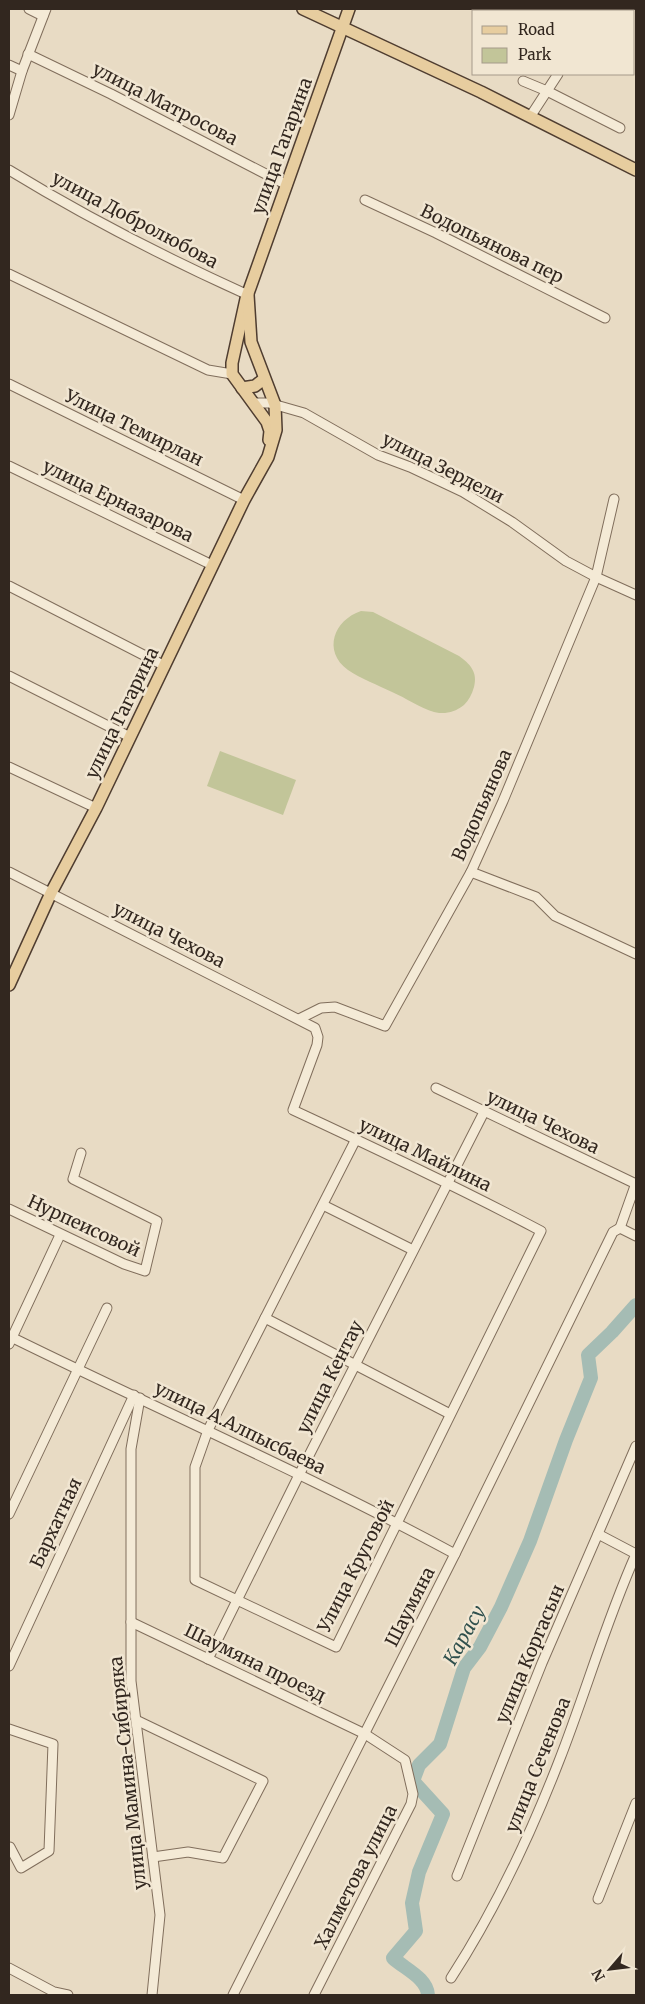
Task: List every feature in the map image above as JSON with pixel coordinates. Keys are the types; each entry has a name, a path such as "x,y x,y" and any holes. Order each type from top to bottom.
{"main road":[{"path":"303,9 530,117 636,170"},
{"name":"улица Гагарина","path":"268,457 270,431 267,422 232,374 232,363 248,295 349,9"},
{"name":"улица Гагарина","path":"10,979 96,808 244,500 268,457 276,430 275,405 251,342 248,295"},
{"path":"237,342 244,339 251,342"},
{"path":"242,388 256,386 264,379"}],"street":[{"path":"9,115 22,71 44,12 29,9"},
{"name":"улица Матросова","path":"28,54 287,184"},
{"path":"9,65 22,71"},
{"path":"530,117 557,75"},
{"path":"523,81 620,128"},
{"name":"улица Добролюбова","path":"9,170 86,215 203,275 248,295"},
{"name":"Водопьянова пер","path":"365,200 436,233 605,318"},
{"path":"9,274 208,370 232,374"},
{"name":"Улица Темирлан","path":"9,384 244,500"},
{"name":"улица Зердели","path":"254,402 263,402 304,412 378,455 410,467 463,492 512,522 566,561 636,595"},
{"name":"улица Ерназарова","path":"9,466 212,565"},
{"name":"Водопьянова","path":"299,1019 320,1008 335,1007 385,1026 471,872 503,801 596,577 614,499"},
{"path":"9,586 165,666"},
{"path":"9,676 130,737"},
{"path":"9,767 96,808"},
{"name":"улица Чехова","path":"9,872 314,1028 318,1037 317,1045 293,1110"},
{"path":"471,872 536,897 555,916 636,954"},
{"name":"улица Чехова","path":"436,1088 636,1184"},
{"name":"улица Майлина","path":"293,1110 448,1182 541,1231"},
{"name":"улица Кентау","path":"208,1659 299,1475 484,1112"},
{"name":"Улица Круговой","path":"356,1139 208,1430 194,1467 194,1580 236,1601 336,1647 541,1231"},
{"name":"Нурпеисовой","path":"9,1209 124,1264 145,1271 157,1221 73,1179 81,1153"},
{"name":"Шаумяна","path":"233,1995 617,1230 636,1184"},
{"path":"323,1205 413,1250"},
{"path":"617,1230 636,1236"},
{"path":"10,1340 60,1234"},
{"path":"9,1514 76,1369 107,1308"},
{"path":"265,1318 450,1414"},
{"name":"улица А.Алпысбаева","path":"10,1340 208,1430 455,1554"},
{"name":"улица Мамина-Сибиряка","path":"137,1397 131,1449 131,1681 160,1915 152,1995"},
{"name":"Бархатная","path":"9,1666 137,1397"},
{"name":"улица Коргасын","path":"457,1876 542,1663 636,1446"},
{"path":"598,1534 636,1554"},
{"name":"улица Сеченова","path":"451,1978 467,1955 513,1871 560,1760 621,1587 636,1554"},
{"name":"Шаумяна проезд","path":"131,1622 365,1734"},
{"path":"136,1720 263,1781 223,1858 188,1852 153,1856"},
{"path":"9,1729 53,1744 49,1851 21,1868 10,1848"},
{"name":"Халметова улица","path":"314,1995 411,1804 413,1794 405,1760 365,1734"},
{"path":"598,1899 636,1803"},
{"path":"9,1968 54,1992 68,1995"}],"green space":[{"path":"361,611 373,612 459,656 470,665 474,673 475,682 470,697 464,705 451,712 435,712 348,670 335,654 335,637 344,621"},
{"path":"220,751 296,780 283,815 207,786"}],"waterway":[{"name":"Карасу","path":"428,1995 427,1989 420,1979 393,1958 416,1931 412,1903 419,1872 443,1814 413,1781 419,1765 440,1744 464,1668 480,1647 501,1607 530,1541 566,1440 591,1378 588,1355 636,1305"}]}
